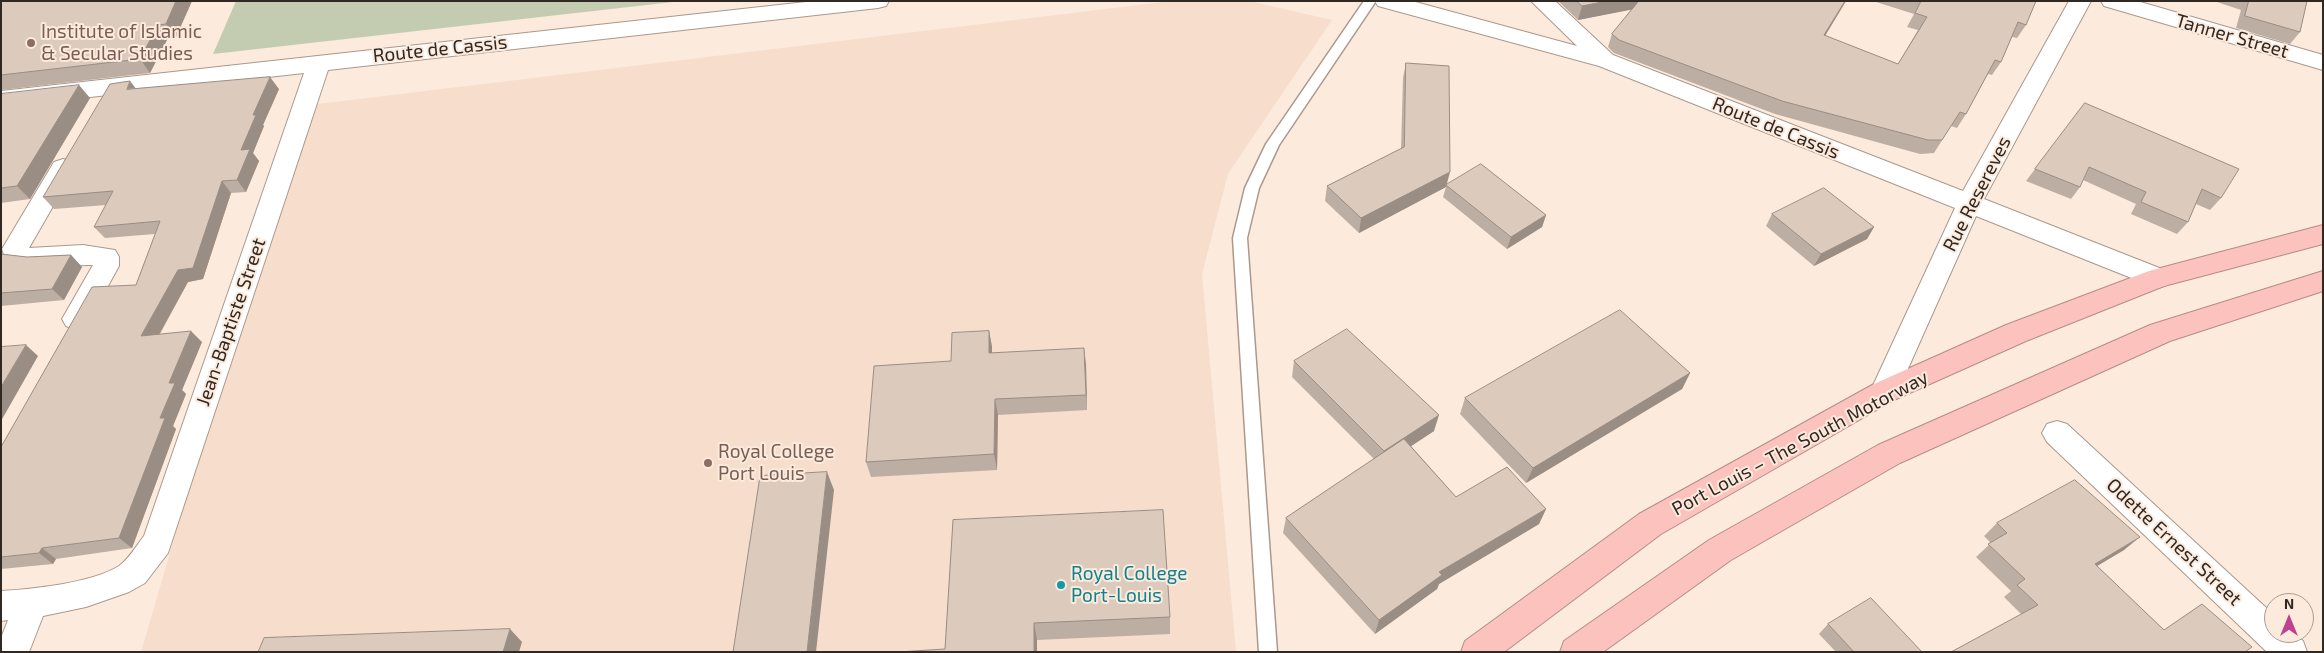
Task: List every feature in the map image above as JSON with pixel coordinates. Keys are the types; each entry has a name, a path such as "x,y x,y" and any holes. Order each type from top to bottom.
{"highway":[{"name":"Port Louis – The South Motorway","path":"1477,652 1650,524 1884,392 2016,333 2158,278 2323,234"},
{"path":"1576,652 1720,550 1890,454 2160,332 2323,281"}],"street":[{"name":"Route de Cassis","path":"1,99 878,1"},
{"name":"Route de Cassis","path":"1386,1 1607,61 2158,278"},
{"path":"1542,1 1607,61"},
{"name":"Rue Resereves","path":"1884,392 1969,204 2080,1"},
{"name":"Tanner Street","path":"2112,1 2323,63"},
{"name":"Jean-Baptiste Street","path":"16,605 111,585 131,575 157,542 320,63"},
{"path":"96,112 111,87"},
{"path":"63,342 106,266 106,257 93,254 28,259 16,256 15,249 76,146"},
{"name":"Odette Ernest Street","path":"2057,433 2291,652"},
{"path":"12,652 16,605"}],"lane":[{"path":"1268,652 1240,238 1252,188 1273,144 1370,1"}],"shaded area":[{"name":"Royal College Port Louis","path":"1172,1 1249,1 1332,20 1228,174 1202,274 1236,652 141,652 301,106"}],"green space":[{"path":"236,1 682,1 213,54"}],"building":[{"path":"1,1 176,1 166,24 158,25 140,59 1,75"},
{"path":"1577,1 1607,1 1582,6"},
{"path":"1639,1 1845,1 1824,35 1898,64 1927,17 1915,13 1921,1 2036,1 2026,25 2018,22 2001,62 1995,60 1966,114 1960,112 1942,140 1928,140 1782,101 1619,40 1612,34"},
{"path":"2249,1 2307,1 2300,32 2245,16"},
{"path":"1406,63 1449,66 1450,172 1361,218 1327,186 1404,147"},
{"path":"270,77 253,115 256,115 241,150 250,149 237,180 222,181 193,268 178,270 141,336 191,331 169,383 175,383 160,418 165,418 119,538 42,548 39,553 1,557 1,447 92,287 136,285 160,221 94,227 113,191 43,197 110,84 130,81 127,89"},
{"path":"79,85 17,186 1,188 1,94"},
{"path":"2085,103 2239,169 2221,198 2202,189 2188,222 2141,202 2146,192 2089,167 2080,187 2035,169"},
{"path":"1481,164 1546,215 1511,237 1446,185"},
{"path":"1824,188 1874,227 1821,254 1772,214"},
{"path":"1,254 27,257 71,255 52,289 1,293"},
{"path":"1620,310 1690,373 1533,468 1465,398"},
{"path":"1347,329 1439,415 1384,451 1294,361"},
{"path":"989,331 989,353 1084,348 1086,395 995,399 994,454 866,462 874,366 951,361 952,333"},
{"path":"26,345 1,387 1,347"},
{"path":"1404,439 1456,497 1507,467 1546,509 1439,572 1442,575 1379,620 1286,518"},
{"path":"827,472 807,652 733,652 760,476"},
{"path":"2075,480 2140,537 2095,564 2164,630 2202,604 2252,647 2245,652 1951,652 2038,605 2017,585 2025,579 1988,544 2007,533 1997,523"},
{"name":"Royal College Port-Louis","path":"1163,510 1170,617 1034,623 1034,652 898,652 945,649 953,520"},
{"path":"1871,598 1922,652 1854,652 1828,624"},
{"path":"510,629 503,652 258,652 264,638"}],"place":[{"name":"Institute of Islamic & Secular Studies","path":"31,43"},
{"name":"Royal College Port Louis","path":"708,463"},
{"name":"Royal College Port-Louis","path":"1061,585"}]}
